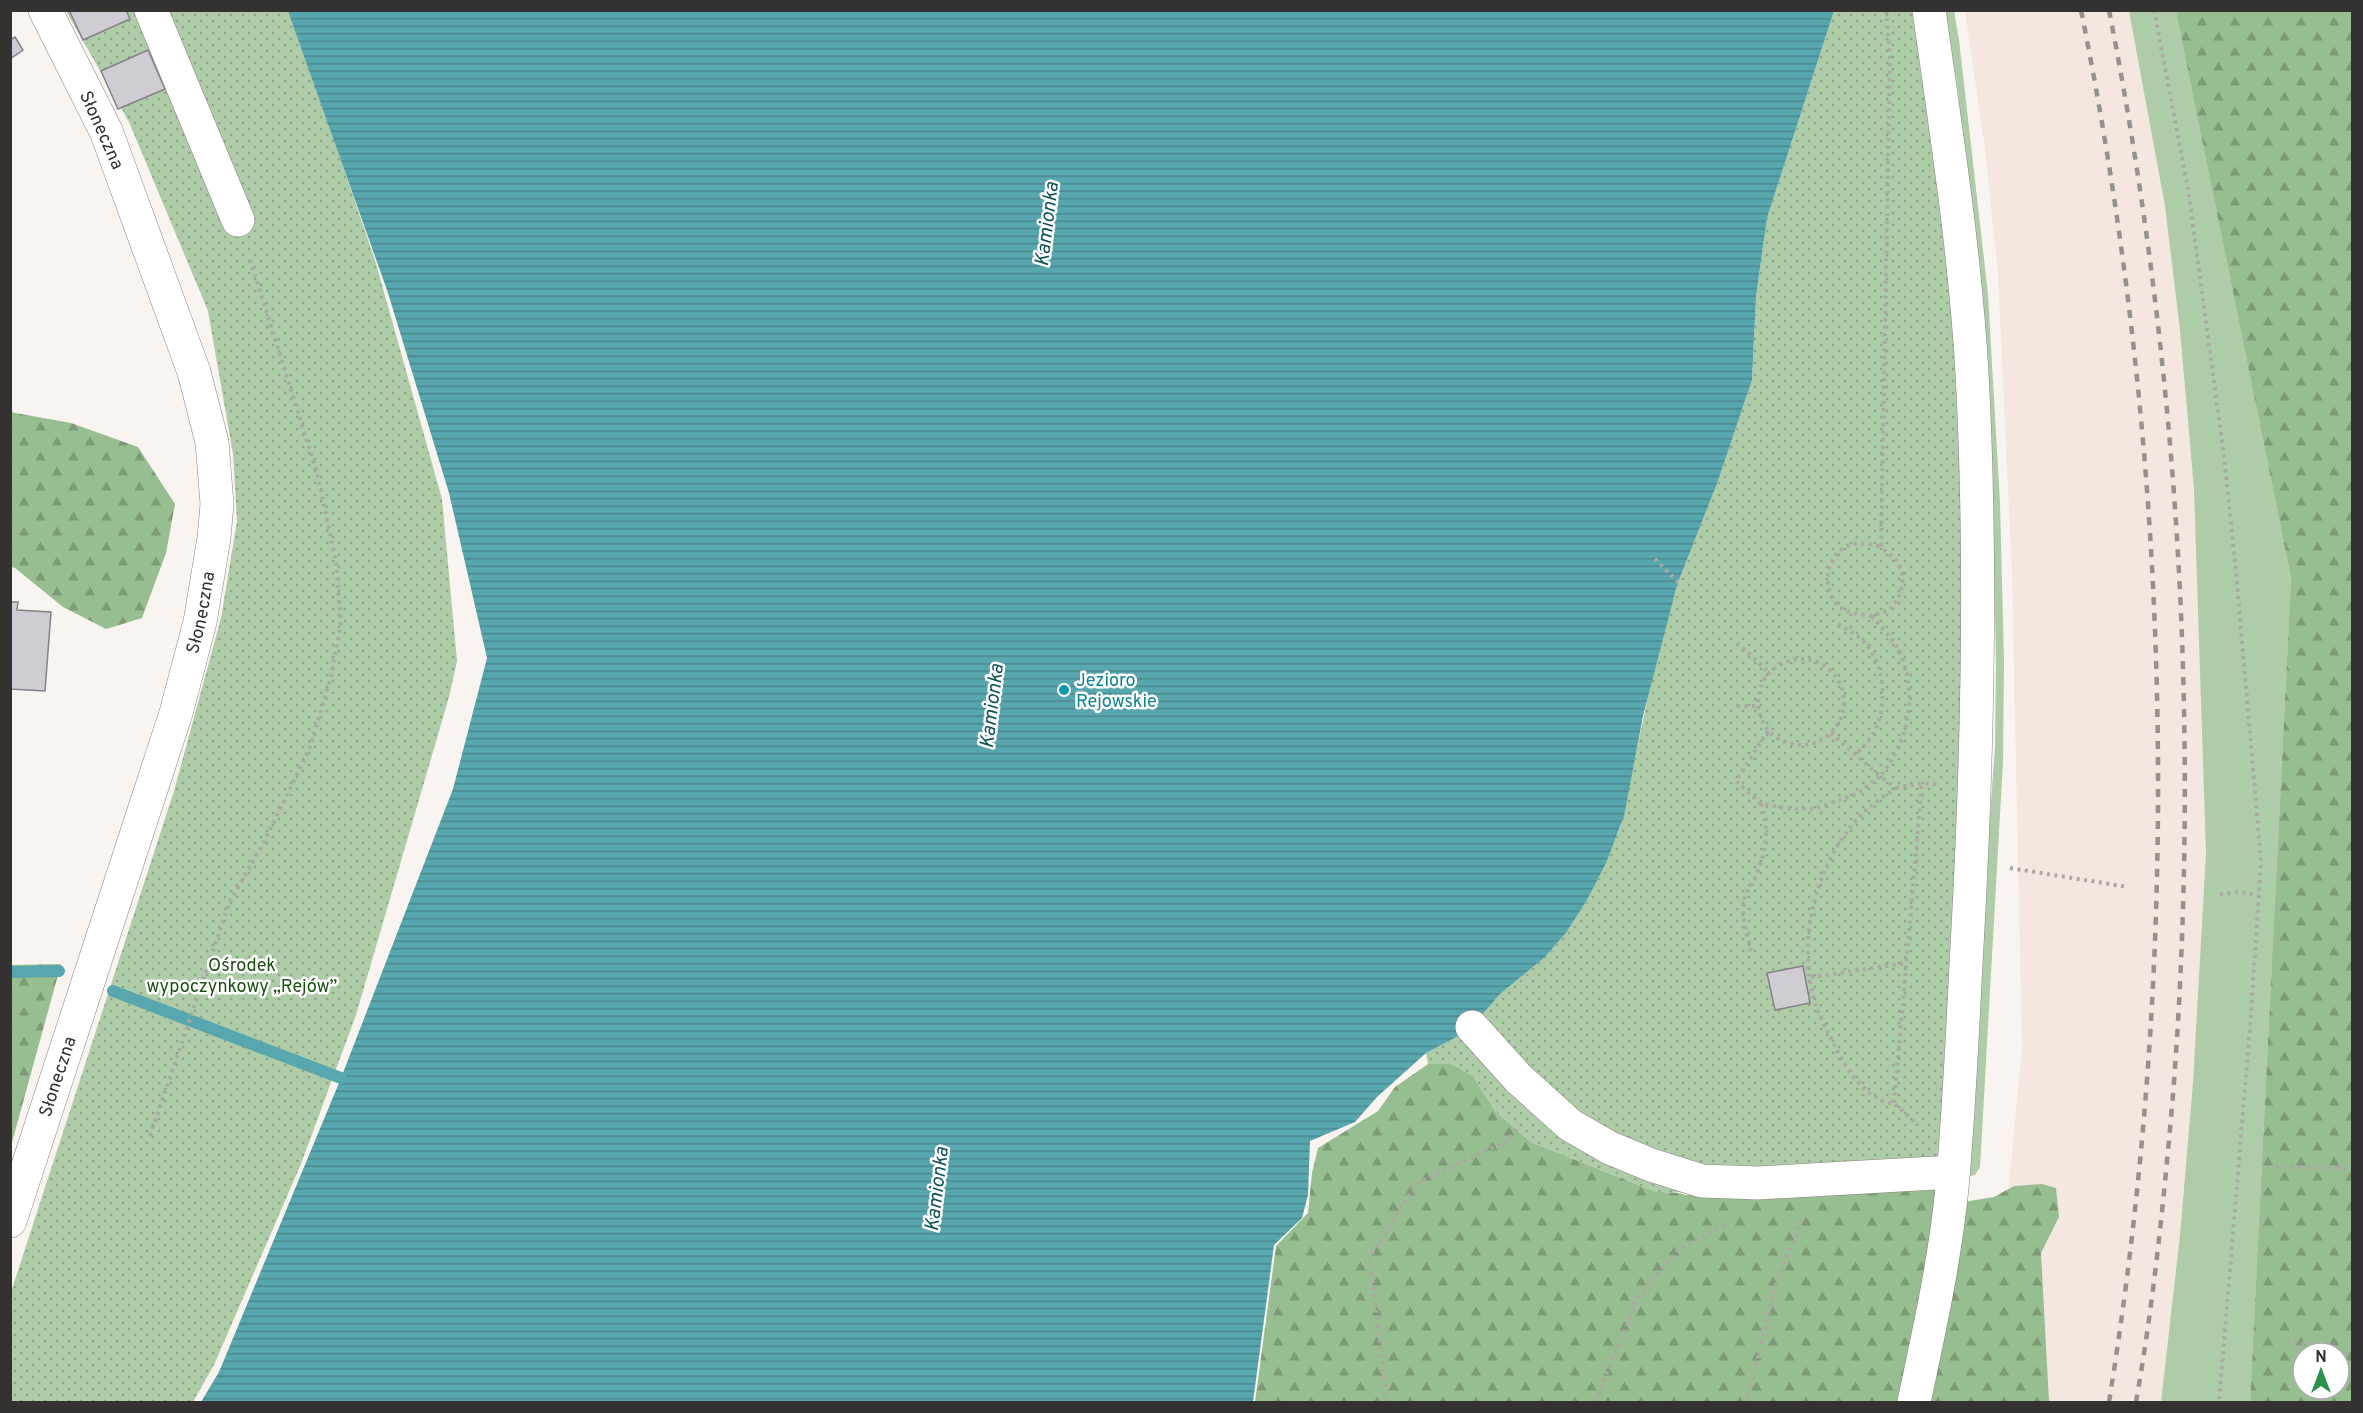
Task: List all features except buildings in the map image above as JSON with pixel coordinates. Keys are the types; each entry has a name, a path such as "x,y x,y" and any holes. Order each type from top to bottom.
{"street":[{"name":"Słoneczna","path":"10,1221 176,713 200,622 214,538 217,504 212,442 194,372 106,131 45,10"},
{"path":"151,10 238,220"},
{"path":"1914,1402 1931,1321 1952,1180 1959,1101 1976,785 1979,554 1972,372 1963,272 1929,10"},
{"path":"1472,1027 1518,1078 1570,1125 1610,1148 1651,1165 1702,1181 1758,1183 1952,1180"}],"path":[{"path":"1881,548 1890,56 1886,10"},
{"path":"2154,10 2188,189 2224,456 2261,862 2243,1121 2219,1402"},
{"path":"150,1136 230,901 264,842 309,750 331,677 340,622 336,561 317,472 238,220"},
{"path":"1852,544 1869,544 1881,548 1897,561 1903,575 1898,599 1890,610 1872,616 1845,610 1834,602 1827,585 1830,565 1838,552 1852,544"},
{"path":"1655,559 1678,582"},
{"path":"1760,803 1790,809 1814,809 1857,794 1880,776 1891,763 1904,736 1908,717 1908,678 1898,649 1872,616"},
{"path":"1838,624 1863,641 1870,650 1881,676 1883,701 1876,728 1856,754"},
{"path":"1737,643 1769,672"},
{"path":"1802,658 1818,662 1831,670 1840,683 1845,699 1842,717 1831,733 1819,741 1802,745 1784,742 1768,731 1757,706 1759,690 1769,672 1785,661 1802,658"},
{"path":"1737,706 1757,706"},
{"path":"1751,951 1742,912 1744,897 1761,865 1765,849 1766,820 1760,803 1736,781 1768,731"},
{"path":"1831,733 1896,788"},
{"path":"1922,783 1894,1103 1883,1103 1846,1069 1816,1007 1808,945 1813,913 1829,861 1843,837 1867,809 1896,788 1922,783"},
{"path":"2003,867 2128,887"},
{"path":"2220,894 2241,892 2258,896"},
{"path":"1811,977 1907,963"},
{"path":"1387,1402 1371,1257 1416,1184 1506,1141"},
{"path":"2276,1167 2352,1168"},
{"path":"1747,1402 1774,1290 1802,1217"},
{"path":"1595,1402 1638,1297 1677,1251 1724,1223 1735,1221"},
{"path":"2287,1340 2352,1355"}],"shaded area":[{"path":"1965,11 2352,11 2352,1402 1988,1402 2022,1048 2012,577 1998,274 1985,149"}],"green space":[{"name":"Ośrodek wypoczynkowy „Rejów”","path":"66,11 290,11 375,260 442,499 457,661 449,697 356,1015 301,1164 214,1365 193,1402 11,1402 11,1292 174,791 221,618 237,521 233,454 208,311 129,122"},
{"path":"1834,11 1917,11 1932,117 1967,465 1965,761 1943,1183 1697,1196 1678,1192 1666,1193 1654,1191 1531,1142 1496,1112 1473,1076 1452,1064 1428,1064 1426,1053 1468,1031 1500,994 1544,958 1566,933 1587,900 1620,828 1655,664 1677,585 1718,481 1752,380 1756,297 1767,218"},
{"path":"1945,11 1954,11 1959,40 1988,294 2000,503 2004,661 2003,762 1980,1167 1975,1175 1963,1178 1995,748 1996,662 1993,520 1966,176 1958,92"},
{"path":"2129,11 2176,11 2177,14 2291,578 2250,1402 2161,1402 2180,1235 2193,1083 2206,853 2194,489 2180,330 2165,206"},
{"path":"2176,11 2352,11 2352,1402 2250,1402 2291,578"},
{"path":"10,412 71,423 138,447 175,504 166,553 142,618 106,629 63,607 11,567"},
{"path":"61,964 11,1146 11,965"},
{"path":"1428,1064 1452,1064 1473,1076 1496,1112 1531,1142 1654,1191 1685,1195 1943,1183 1957,1203 1994,1197 2014,1186 2042,1184 2056,1188 2059,1217 2041,1253 2049,1402 1255,1402 1276,1246 1308,1213 1312,1173 1318,1148 1378,1111 1395,1087"}],"water":[{"name":"Jezioro Rejowskie","path":"288,11 1834,11 1767,218 1756,297 1752,380 1718,481 1677,585 1643,716 1624,816 1606,863 1587,900 1566,933 1544,958 1500,994 1468,1031 1426,1053 1377,1097 1355,1122 1310,1141 1308,1195 1302,1218 1274,1245 1253,1402 201,1402 219,1372 341,1078 453,789 487,658 449,493 388,293"}],"waterway":[{"path":"10,972 59,971"},
{"path":"113,991 341,1078"}],"railway":[{"path":"2081,10 2112,182 2135,356 2150,530 2157,705 2157,880 2149,1055 2133,1229 2109,1402"},
{"path":"2109,10 2133,145 2152,280 2167,415 2178,551 2184,687 2185,823 2181,959 2173,1095 2158,1249 2136,1402"}],"place":[{"name":"Jezioro Rejowskie","path":"1064,690"}],"water label":[{"name":"Kamionka","path":"1046,224"},
{"name":"Kamionka","path":"991,706"},
{"name":"Kamionka","path":"936,1189"}]}
